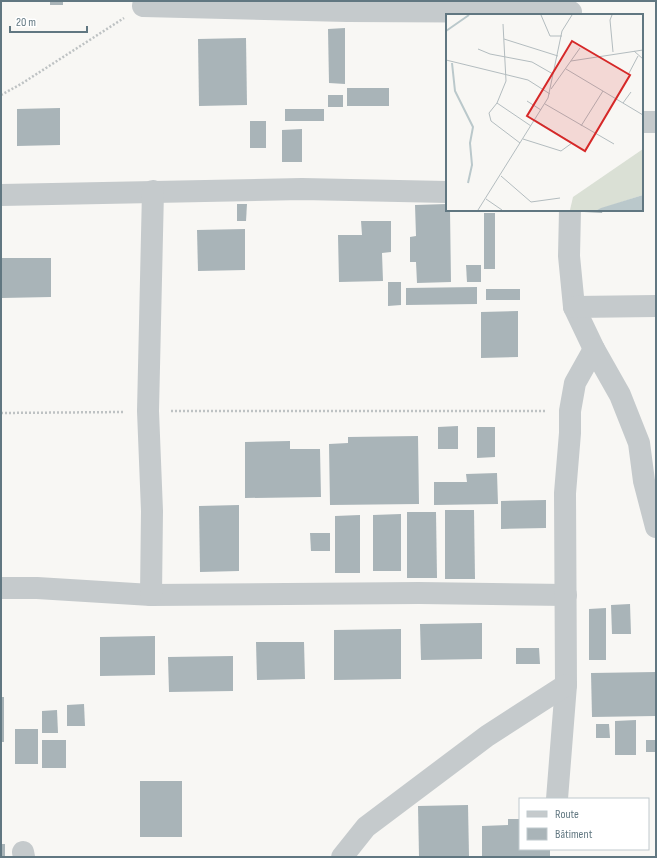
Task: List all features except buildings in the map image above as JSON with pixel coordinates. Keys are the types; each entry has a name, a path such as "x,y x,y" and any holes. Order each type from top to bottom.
{"street":[{"path":"144,4 354,11 571,9"},
{"path":"643,122 656,122"},
{"path":"1,195 302,189 446,192"},
{"path":"152,595 152,511 148,411 153,191"},
{"path":"570,211 569,256 574,306 594,349 620,395 639,443 650,481 656,527"},
{"path":"574,306 656,306"},
{"path":"557,798 566,685 565,493 570,433 570,411 575,383 594,349"},
{"path":"1,588 37,588 152,595 419,593 566,596"},
{"path":"342,857 366,827 487,736 566,685"}],"path":[{"path":"1,95 27,80 144,4"},
{"path":"1,413 148,411 570,411"}]}
